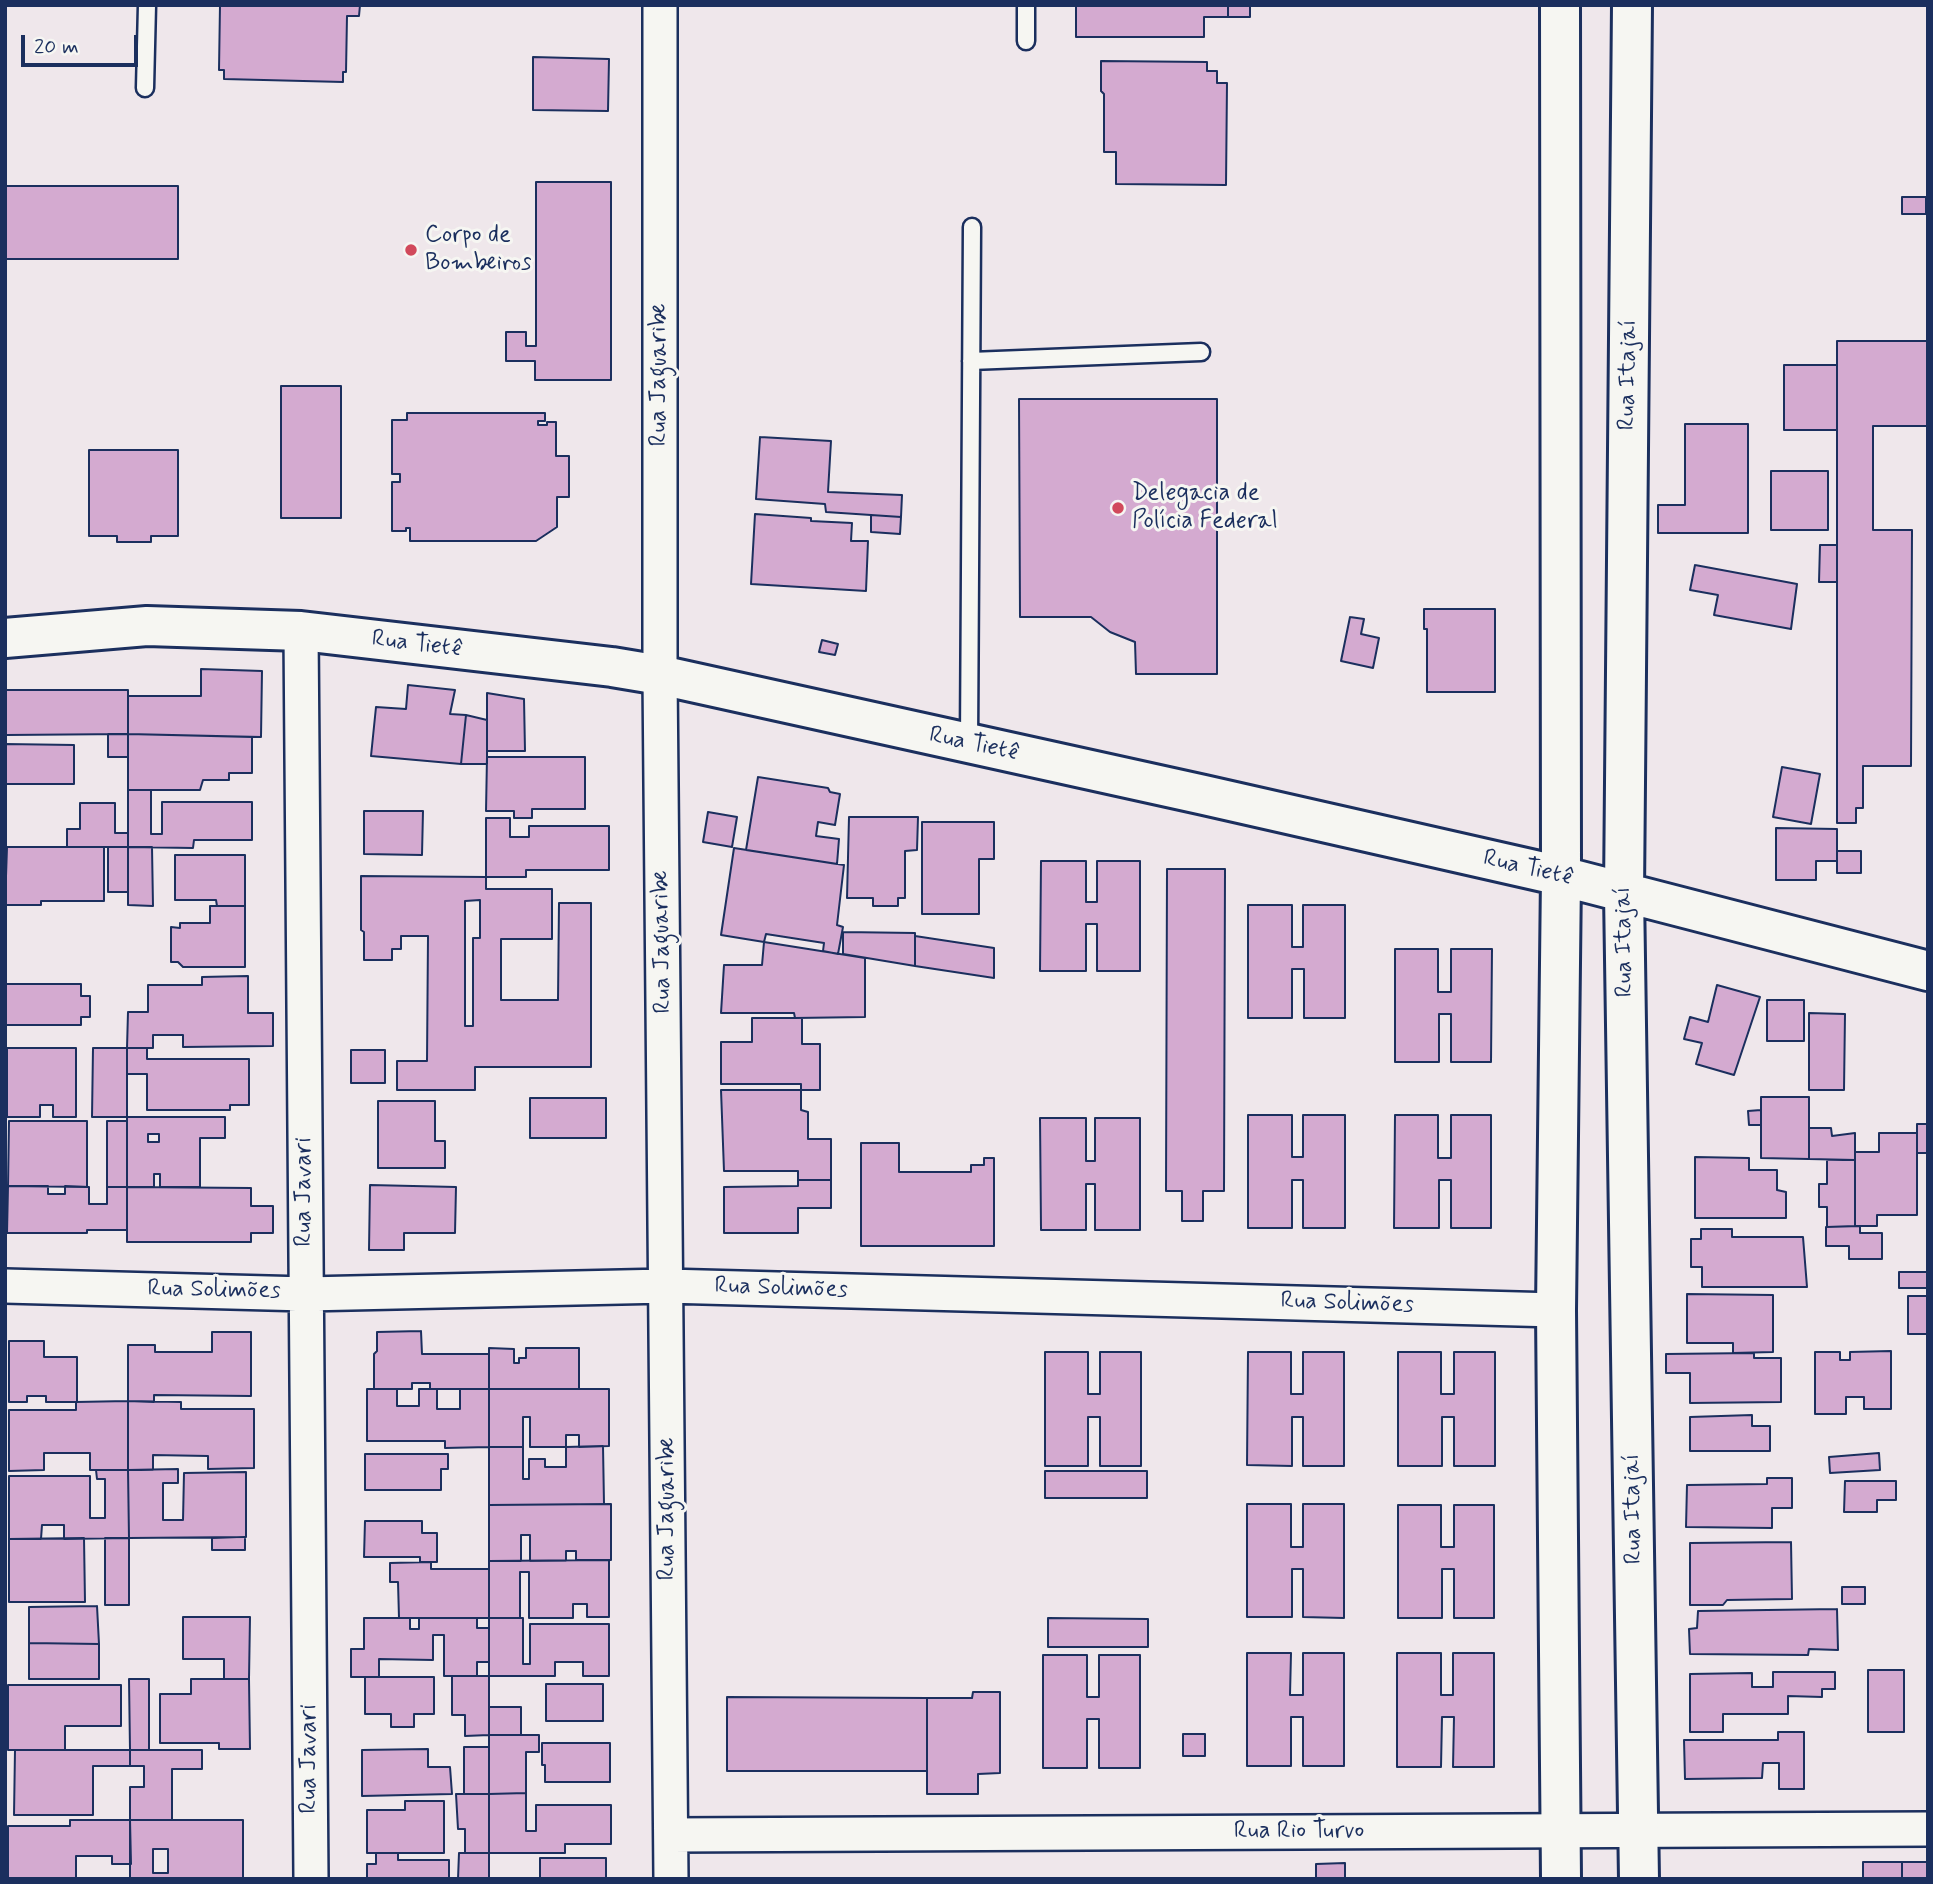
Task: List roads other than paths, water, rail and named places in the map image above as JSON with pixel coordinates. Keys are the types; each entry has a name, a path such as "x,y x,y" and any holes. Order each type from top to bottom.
{"street":[{"name":"Rua Jaguaribe","path":"660,5 660,676 671,1879"},
{"path":"1560,5 1560,876 1556,1310 1560,1879"},
{"name":"Rua Itajaí","path":"1632,5 1624,893 1639,1879"},
{"name":"Rua Tietê","path":"5,638 147,626 301,631 612,667 969,743 1560,876 1928,971"},
{"name":"Rua Javari","path":"301,631 311,1879"},
{"name":"Rua Solimões","path":"5,1286 306,1294 666,1286 1556,1310"},
{"name":"Rua Rio Turvo","path":"671,1835 1928,1829"}],"lane":[{"path":"145,88 147,5"},
{"path":"1026,5 1026,41"},
{"path":"969,743 972,227"},
{"path":"971,361 1201,352"}],"place":[{"name":"Corpo de Bombeiros","path":"411,250"},
{"name":"Delegacia de Polícia Federal","path":"1118,508"}]}
